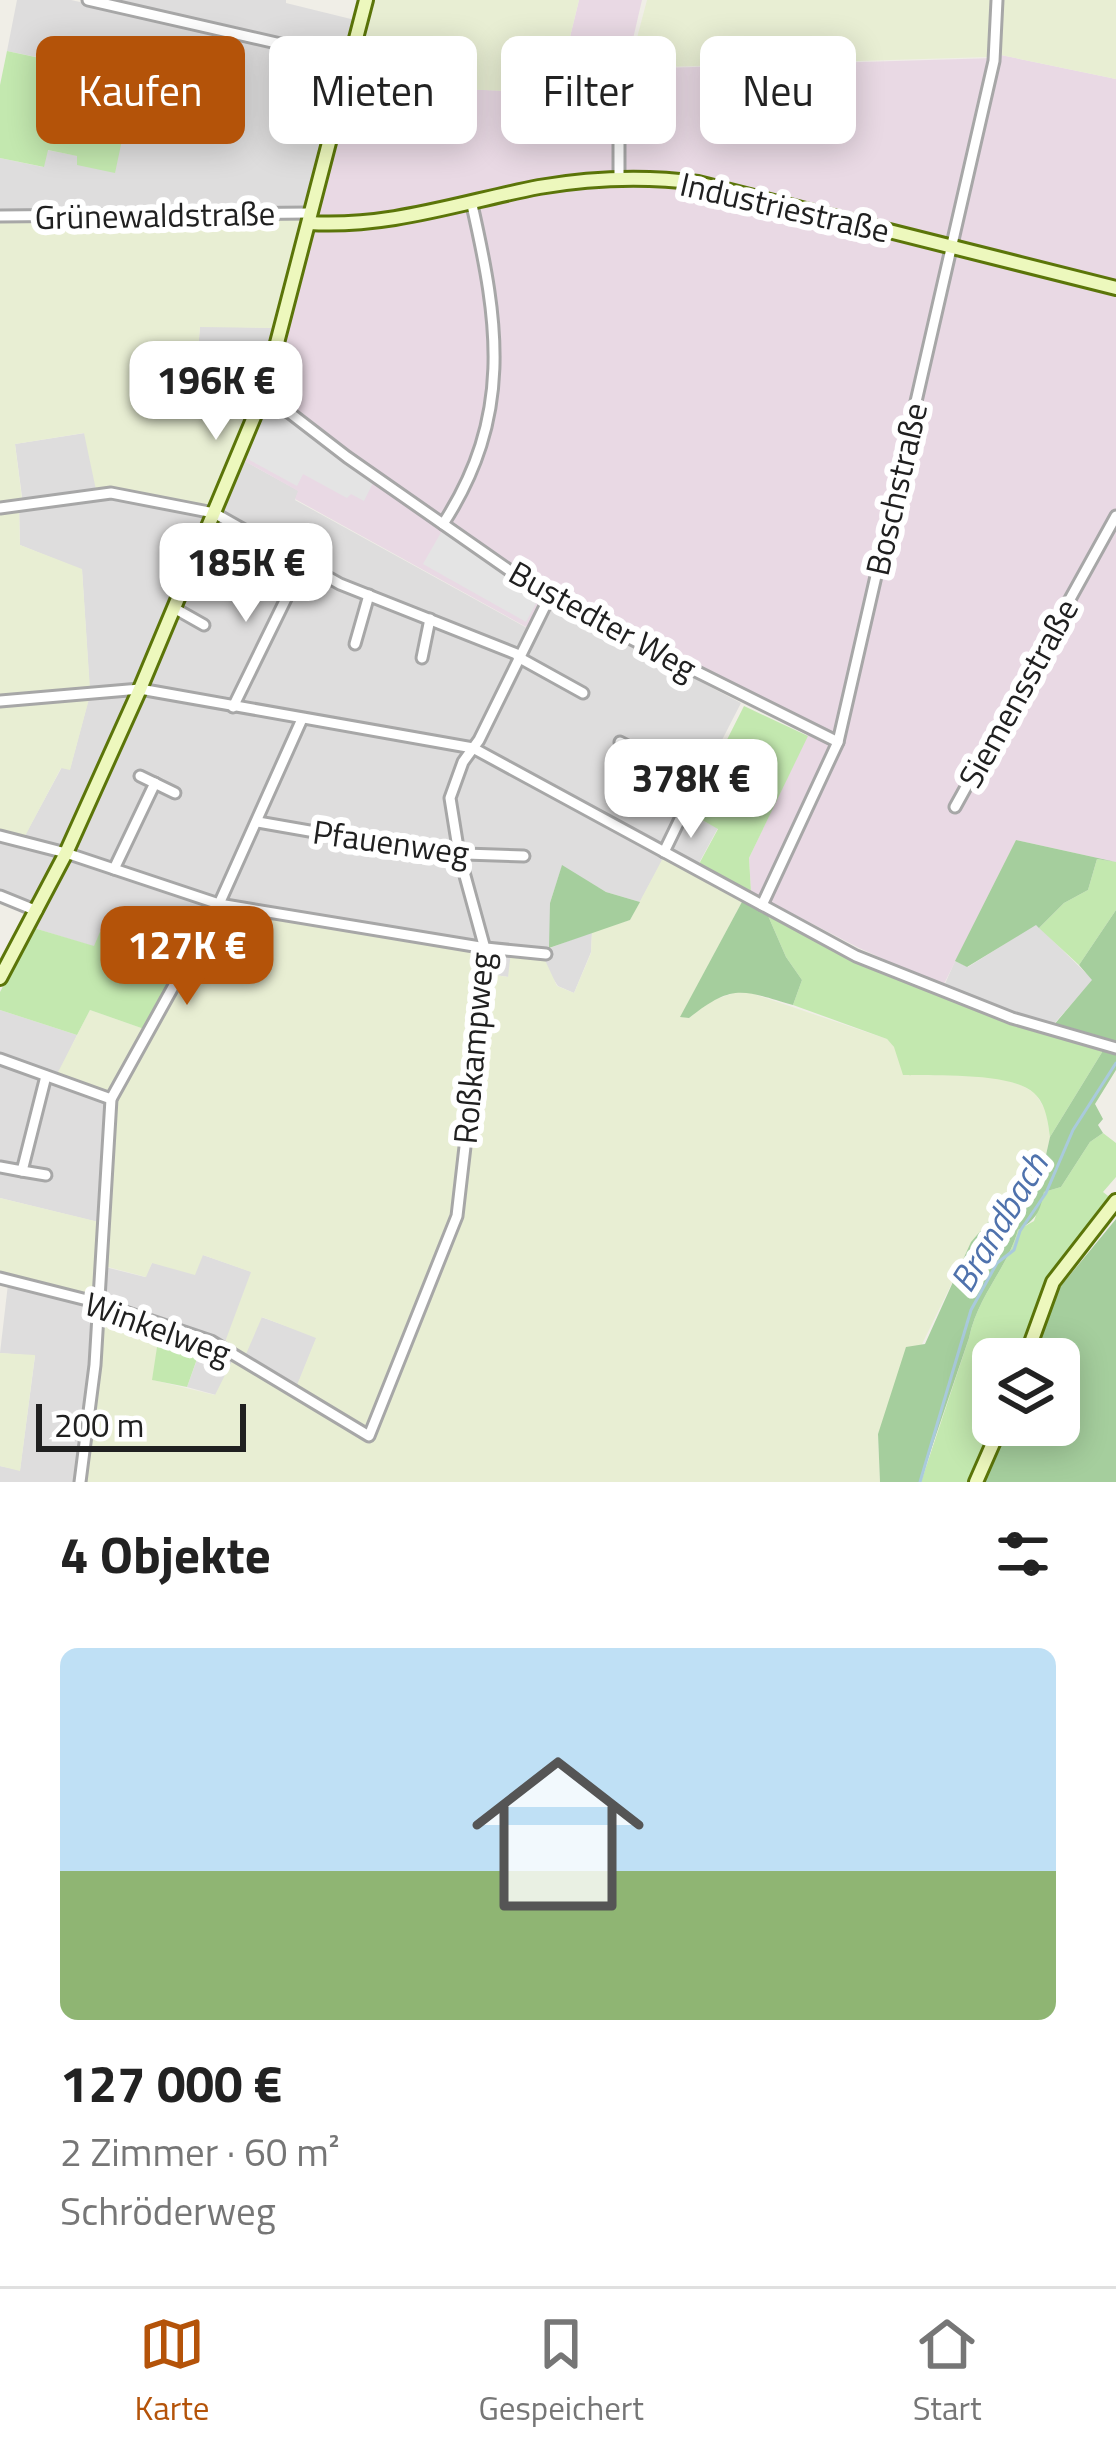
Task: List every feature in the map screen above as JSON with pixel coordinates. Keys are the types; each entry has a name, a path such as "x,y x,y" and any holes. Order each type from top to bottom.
{"street":[{"path":"88,0 269,41"},
{"path":"357,36 365,0"},
{"name":"Boschstraße","path":"762,905 838,742 994,61 997,0"},
{"path":"0,978 65,853 140,689 264,393 329,144"},
{"path":"619,144 619,178"},
{"name":"Industriestraße","path":"310,218 382,220 538,188 619,178 698,183 1116,288"},
{"path":"443,524 474,467 492,409 495,377 493,302 472,205"},
{"name":"Grünewaldstraße","path":"0,216 310,218"},
{"name":"Bustedter Weg","path":"264,393 549,598 838,742"},
{"path":"0,508 111,493 214,513 303,564 519,656 583,693"},
{"name":"Siemensstraße","path":"956,807 1116,516"},
{"path":"233,706 303,564"},
{"path":"355,644 369,595"},
{"name":"Roßkampweg","path":"369,1436 458,1216 486,948 459,854 450,798 463,762 549,598"},
{"path":"174,608 204,625"},
{"path":"422,658 430,619"},
{"path":"0,701 140,689 473,748 856,956 1012,1018 1115,1048"},
{"path":"80,1482 99,1303 111,1100 219,904 302,719"},
{"path":"620,742 697,783"},
{"path":"664,851 711,755"},
{"path":"140,776 176,793"},
{"path":"114,869 155,783"},
{"name":"Pfauenweg","path":"258,822 459,854 524,856"},
{"path":"0,836 219,904 546,954"},
{"path":"0,896 37,910"},
{"path":"0,1059 111,1100"},
{"path":"22,1171 46,1076"},
{"path":"0,1166 46,1175"},
{"path":"1033,1338 1053,1282 1116,1201"},
{"name":"Winkelweg","path":"0,1278 99,1303 211,1341 369,1436"},
{"path":"976,1482 992,1446"}],"shaded area":[{"path":"17,0 71,0 232,36 36,36 36,57 7,51"},
{"path":"113,0 286,0 355,20 351,36 272,36"},
{"path":"579,0 642,0 634,36 570,36"},
{"path":"245,39 269,44 269,144 323,144 308,203 302,208 0,212 0,158 43,167 47,150 78,156 90,144 245,144"},
{"path":"996,54 1116,79 1116,862 1016,840 943,986 751,892 749,858 812,726 560,598 541,604 528,628 295,499 298,491 241,459 335,144 477,144 477,90 501,91 501,144 676,144 676,68 700,67 700,144 856,144 856,62 995,58"},
{"path":"200,326 277,328 247,419 193,411"},
{"path":"266,408 275,408 374,481 364,501 351,494 347,498 303,474 297,486 244,457"},
{"path":"85,433 97,490 241,459 299,491 295,500 527,628 541,604 553,604 741,703 685,812 718,828 693,874 663,859 640,902 606,892 562,866 550,903 550,948 592,932 591,952 574,993 558,986 544,965 512,952 509,977 481,973 172,986 150,975 163,948 101,932 95,947 34,928 43,909 0,894 0,832 24,837 62,767 70,769 90,694 82,570 20,545 19,505 23,504 15,444"},
{"path":"443,529 540,596 526,622 423,564"},
{"path":"1036,924 1093,980 1052,1026 944,986 955,961 968,967"},
{"path":"0,1010 77,1035 57,1076 109,1093 106,1224 0,1198"},
{"path":"203,1255 252,1272 226,1343 246,1353 261,1317 317,1337 293,1396 236,1355 216,1395 187,1387 203,1343 177,1351 157,1347 160,1327 103,1313 85,1482 0,1482 0,1466 20,1470 35,1356 0,1353 8,1284 0,1281 0,1272 91,1295 97,1265 145,1277 152,1263"}],"green space":[{"path":"375,0 579,0 570,36 501,36 501,91 477,90 477,36 366,36"},
{"path":"647,0 993,0 987,57 856,61 856,36 700,36 700,66 676,67 676,36 637,36"},
{"path":"1002,0 1116,0 1116,79 996,54"},
{"path":"7,51 36,57 36,144 121,144 115,173 77,165 77,156 48,150 44,167 0,158 0,85"},
{"path":"306,214 277,328 200,327 193,410 247,419 209,505 112,488 96,490 84,433 15,444 22,499 0,503 0,221"},
{"path":"19,509 20,545 82,569 90,689 0,696 0,513"},
{"path":"89,699 70,770 61,768 24,838 0,832 0,707"},
{"path":"744,706 808,736 749,858 751,892 699,864 718,829 690,813"},
{"path":"1016,840 1116,862 1097,859 1088,890 1064,903 1039,928 1036,925 967,967 955,961"},
{"path":"663,858 743,900 681,1016 689,1018 711,1001 742,990 887,1039 894,1047 1021,1085 1035,1093 1046,1111 1050,1137 1046,1155 972,1242 878,1434 880,1482 85,1482 103,1313 160,1327 153,1380 215,1395 235,1355 293,1395 316,1338 262,1317 246,1354 225,1342 251,1272 203,1255 195,1275 152,1263 146,1277 104,1266 114,1098 221,907 481,951 481,973 508,977 511,952 544,958 557,986 574,993 591,953 592,932 630,920"},
{"path":"1097,859 1116,862 1116,910 1079,965 1039,928 1064,903 1088,890"},
{"path":"562,865 606,892 640,902 630,920 549,948 550,903"},
{"path":"743,900 766,911 802,980 793,1005 738,993 717,999 689,1018 680,1017"},
{"path":"1116,910 1116,1046 1053,1026 1092,980 1079,965"},
{"path":"766,911 852,959 1015,1026 1104,1049 1050,1137 1041,1102 1023,1086 972,1076 903,1075 887,1039 793,1005 802,980"},
{"path":"34,928 94,946 100,932 164,947 150,975 172,986 147,1030 90,1010 77,1035 0,1010 0,992"},
{"path":"90,1010 147,1030 109,1093 56,1076"},
{"path":"1104,1049 1116,1053 1116,1070 1095,1104 1103,1119 1098,1125 1103,1133 1090,1142 1061,1187 1044,1192 1036,1215 1018,1230 973,1323 920,1482 880,1482 878,1434 906,1347 925,1344 971,1242 1046,1155 1050,1137"},
{"path":"1103,1133 1116,1143 1116,1177 1103,1192 1112,1199 1045,1289 1028,1338 972,1338 972,1446 988,1446 972,1482 921,1482 973,1323 1018,1230 1034,1221 1044,1192 1061,1187 1090,1142"},
{"path":"0,1198 99,1222 95,1292 91,1295 0,1272"},
{"path":"1116,1219 1116,1482 985,1482 1000,1446 1080,1446 1080,1338 1039,1338 1051,1298"},
{"path":"181,1334 203,1342 187,1387 152,1380 157,1347 177,1351"},
{"path":"0,1353 35,1355 20,1471 0,1466"}],"waterway":[{"name":"Brandbach","path":"920,1482 971,1310 997,1263 1014,1250 1073,1130 1116,1063"}]}
